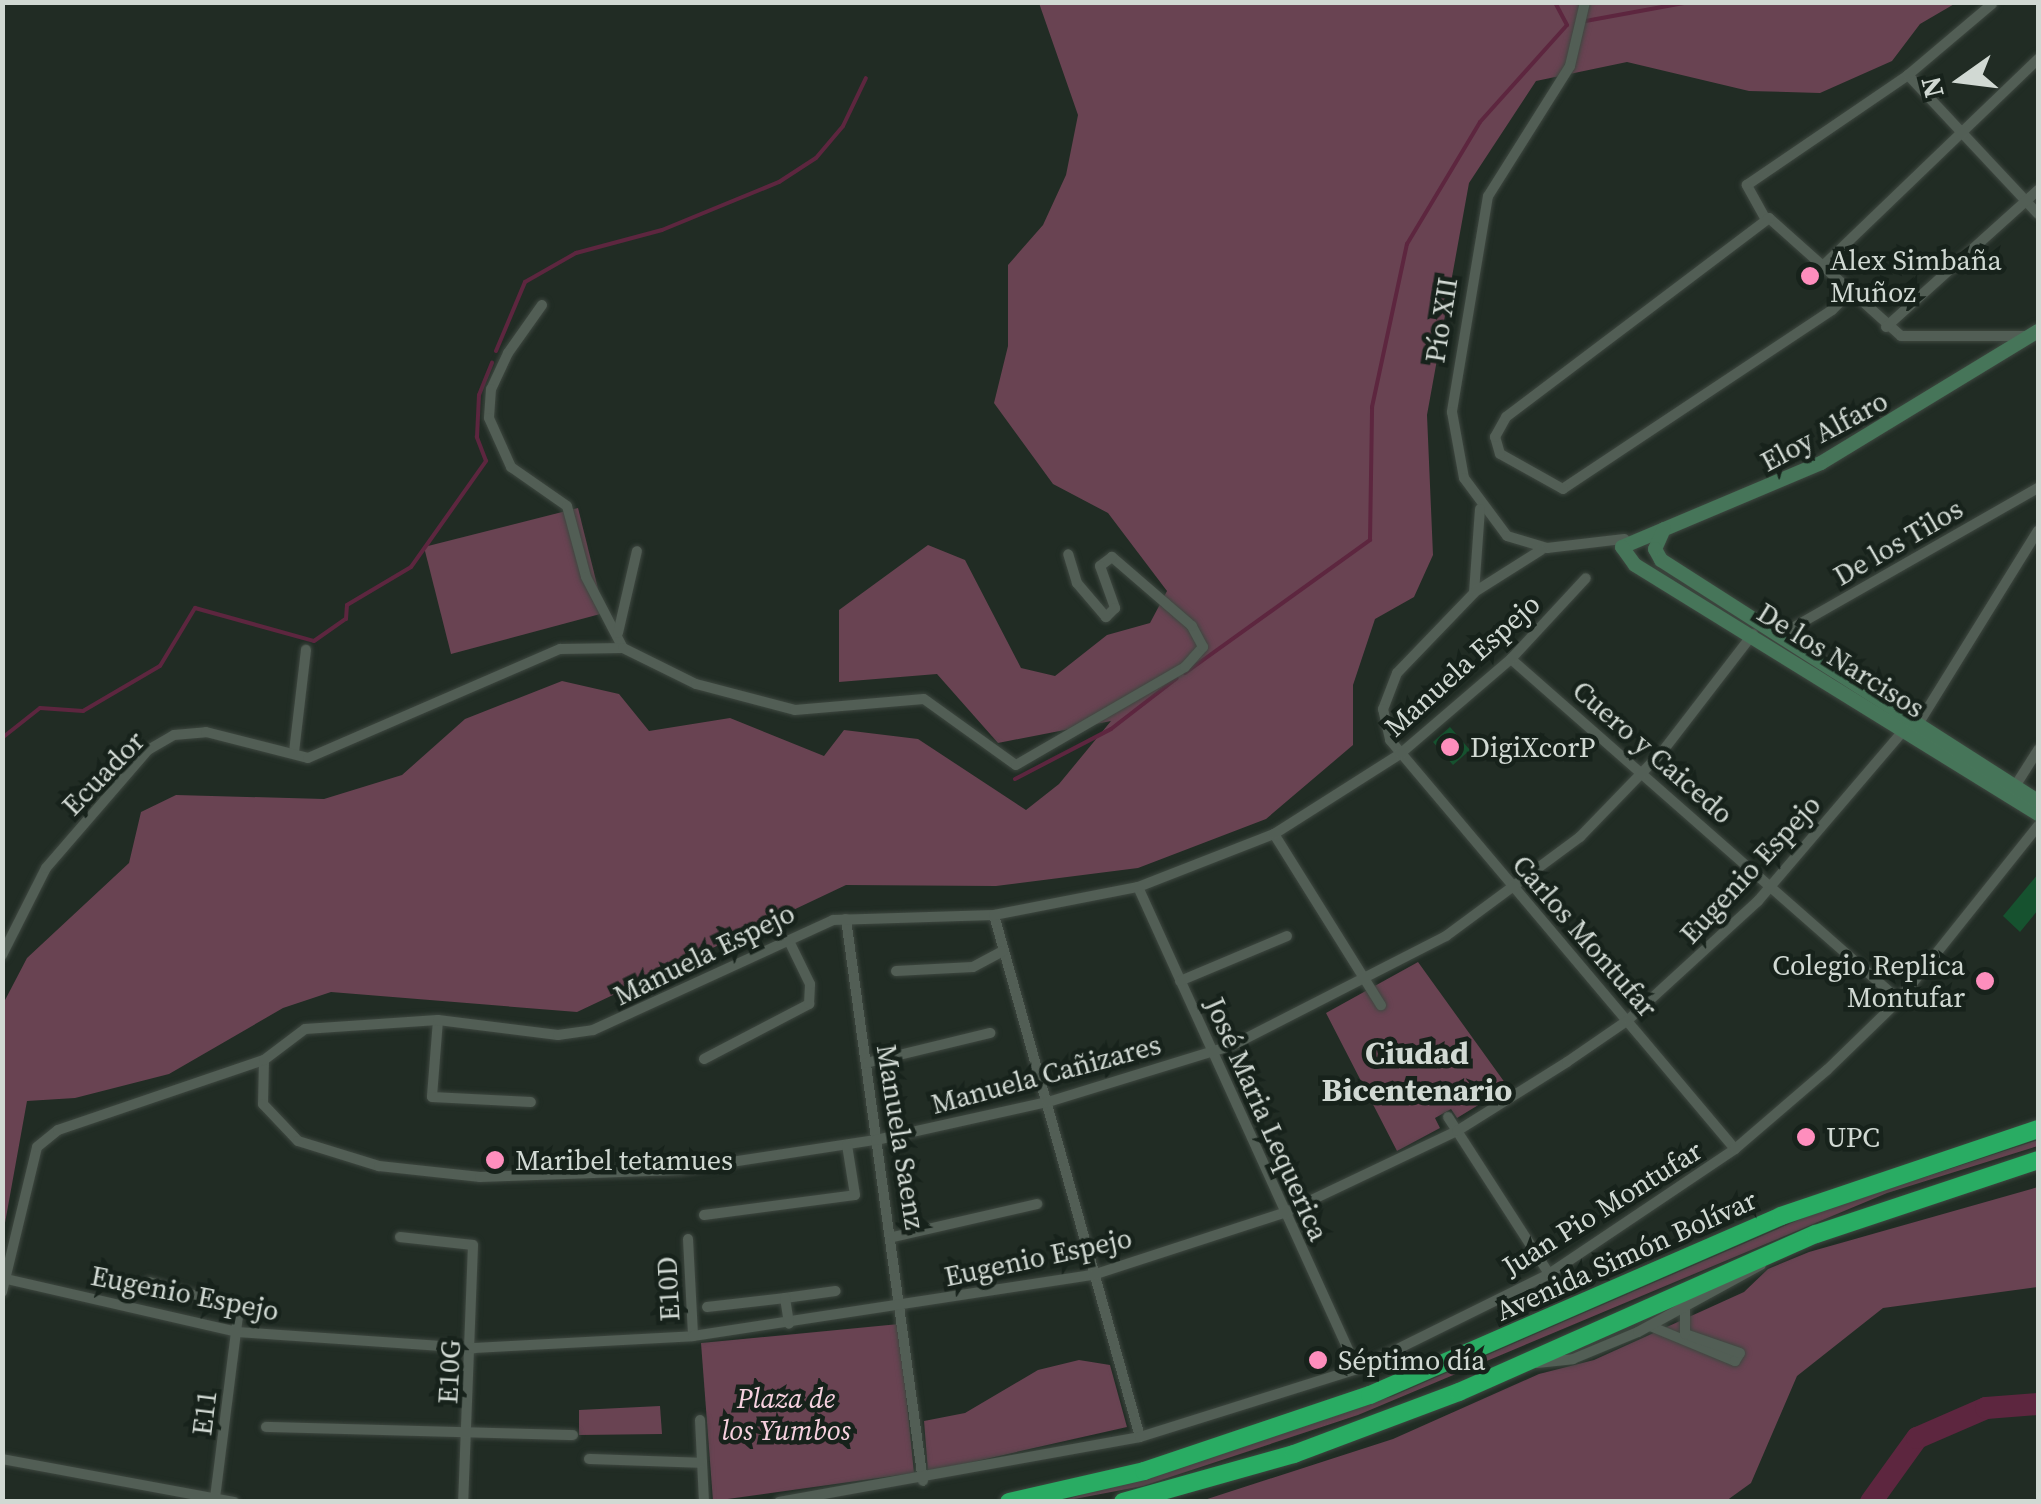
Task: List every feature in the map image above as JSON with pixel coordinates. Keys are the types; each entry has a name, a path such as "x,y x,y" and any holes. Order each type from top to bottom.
{"highway":[{"name":"Avenida Simón Bolívar","path":"1009,1502 1144,1471 1370,1395 1781,1216 2038,1130"},
{"name":"Avenida Simón Bolívar","path":"1123,1502 1294,1454 1526,1364 1780,1249 2038,1160"}],"street":[{"name":"Pío XII","path":"1585,2 1570,66 1488,196 1480,225 1452,412 1456,448 1480,509 1506,536 1547,548 1623,543"},
{"path":"1992,4 1908,76 1747,185 1765,218 1824,264 1886,327 1907,337 2035,333"},
{"path":"1824,264 1958,129 2038,59"},
{"path":"1908,76 2038,214"},
{"path":"1886,327 2038,190"},
{"path":"1765,218 1657,310 1506,416 1496,436 1500,454 1563,489 1788,344 1851,291"},
{"path":"542,305 508,353 491,388 489,418 510,467 567,506 586,577 623,648 696,684 795,710 924,699 1016,766 1186,667 1203,646 1192,626 1112,557 1100,566 1115,608 1106,617 1077,583 1068,554"},
{"name":"Eloy Alfaro","path":"1623,543 1664,530 1821,462 2035,333"},
{"name":"De los Tilos","path":"1780,634 2038,488"},
{"path":"1474,592 1480,509"},
{"name":"De los Narcisos","path":"1664,530 1655,549 1661,560 1780,634 1912,728"},
{"name":"Eugenio Espejo","path":"5,1278 237,1332 474,1348 692,1336 903,1308 1093,1274 1284,1213 1458,1131 1628,1020 1772,886 1912,728 2038,531"},
{"name":"De los Narcisos","path":"1623,543 1635,564 1912,728 2012,791 2038,814"},
{"path":"1400,754 1382,720 1388,690 1474,592 1547,548"},
{"path":"618,634 637,552"},
{"name":"Manuela Espejo","path":"2,1292 36,1147 47,1135 264,1060 284,1038 305,1029 438,1020 558,1035 593,1030 846,918 994,914 1138,887 1274,834 1400,754 1511,659 1586,578"},
{"name":"Manuela Cañizares","path":"264,1060 259,1088 273,1124 298,1142 379,1166 480,1177 610,1173 847,1145 1048,1102 1212,1053 1369,983 1515,890 1643,773 1754,634"},
{"name":"Ecuador","path":"2,955 46,868 148,750 174,735 206,732 308,758 350,744 406,711 560,649 623,648"},
{"path":"294,752 306,650"},
{"name":"Cuero y Caicedo","path":"1511,659 1899,1000"},
{"path":"2012,791 2038,750"},
{"name":"Carlos Montufar","path":"1400,754 1735,1149"},
{"name":"De los Narcisos","path":"2012,791 2038,801"},
{"name":"Juan Pio Montufar","path":"780,1502 923,1481 1140,1438 1357,1369 1549,1274 1735,1149 1899,1000 2038,826"},
{"path":"1274,834 1381,1005"},
{"name":"José Maria Lequerica","path":"1138,887 1357,1369"},
{"path":"994,914 1140,1438"},
{"name":"Manuela Saenz","path":"846,918 876,1140 894,1238 923,1481"},
{"path":"1180,981 1287,936"},
{"path":"704,1059 809,1004 810,984 789,941"},
{"path":"896,971 973,967 1002,951"},
{"path":"438,1020 432,1097 531,1102"},
{"path":"866,1063 990,1033"},
{"path":"1448,1117 1549,1274"},
{"path":"704,1215 854,1196 847,1145"},
{"path":"894,1238 1037,1204"},
{"name":"E10G","path":"400,1237 473,1245 474,1348 462,1502"},
{"name":"E10D","path":"688,1239 692,1336"},
{"path":"1526,1364 1573,1359 1650,1326 1739,1284 1780,1249"},
{"path":"149,1282 231,1299 238,1308 237,1332"},
{"path":"707,1307 836,1291"},
{"path":"785,1298 789,1324"},
{"path":"1650,1326 1735,1361 1740,1353 1685,1334 1685,1308"},
{"name":"E11","path":"216,1499 237,1332"},
{"path":"700,1420 704,1502"},
{"path":"266,1427 467,1437 573,1435"},
{"path":"2,1459 234,1502"},
{"path":"589,1460 702,1464"}],"green space":[{"path":"1039,3 1956,3 1920,24 1892,61 1820,93 1749,91 1627,62 1536,81 1469,183 1427,415 1433,555 1414,597 1375,619 1353,685 1353,745 1266,819 1138,868 996,886 846,885 577,1012 331,992 283,1008 169,1074 75,1098 27,1101 3,1234 3,1004 27,958 129,863 141,812 176,795 324,799 402,775 465,719 562,681 619,694 649,731 730,718 824,756 844,730 918,739 1026,810 1059,784 1111,721 998,743 937,674 839,682 839,610 928,545 965,560 1021,668 1055,676 1107,635 1150,623 1167,591 1108,513 1053,484 994,403 1008,346 1008,265 1043,225 1066,175 1078,115"},
{"path":"578,508 604,613 451,654 424,547"},
{"path":"1418,962 1508,1087 1457,1118 1451,1109 1435,1118 1440,1128 1397,1151 1326,1013"},
{"path":"2038,1140 2038,1146 1887,1193 1358,1415 1143,1486 1058,1502 1393,1396 1812,1214"},
{"path":"2038,1187 2038,1287 1883,1308 1797,1376 1751,1483 1726,1501 1198,1502 1393,1439 1539,1374 1594,1360 1744,1292 1768,1269 1809,1252"},
{"name":"Plaza de los Yumbos","path":"899,1324 914,1473 713,1501 701,1343"},
{"path":"1079,1360 1110,1365 1127,1427 928,1472 924,1421 965,1413 1038,1370"},
{"path":"660,1406 662,1434 579,1435 579,1410"}],"building":[{"name":"DigiXcorP","path":"1450,727 1470,750 1453,765 1433,742"},
{"name":"Colegio Replica Montufar","path":"2038,874 2038,910 2020,932 2003,916"}],"waterway":[{"path":"1185,673 1370,540 1372,407 1407,244 1480,122 1567,25 1555,2"},
{"path":"1580,22 1689,2"},
{"path":"496,351 525,282 576,253 662,230 779,182 816,158 843,126 866,78"},
{"path":"2,738 40,708 83,711 160,666 195,608 314,641 346,619 347,605 411,567 486,461 477,437 479,395 492,362"},
{"path":"1015,779 1111,729 1177,678"},
{"path":"1871,1502 1917,1438 1986,1408 2038,1404"}],"place":[{"name":"Alex Simbaña Muñoz","path":"1810,276"},
{"name":"DigiXcorP","path":"1450,747"},
{"name":"Colegio Replica Montufar","path":"1985,981"},
{"name":"UPC","path":"1806,1137"},
{"name":"Maribel tetamues","path":"495,1160"},
{"name":"Séptimo día","path":"1318,1360"}],"district":[{"name":"Ciudad Bicentenario","path":"1417,1072"}]}
